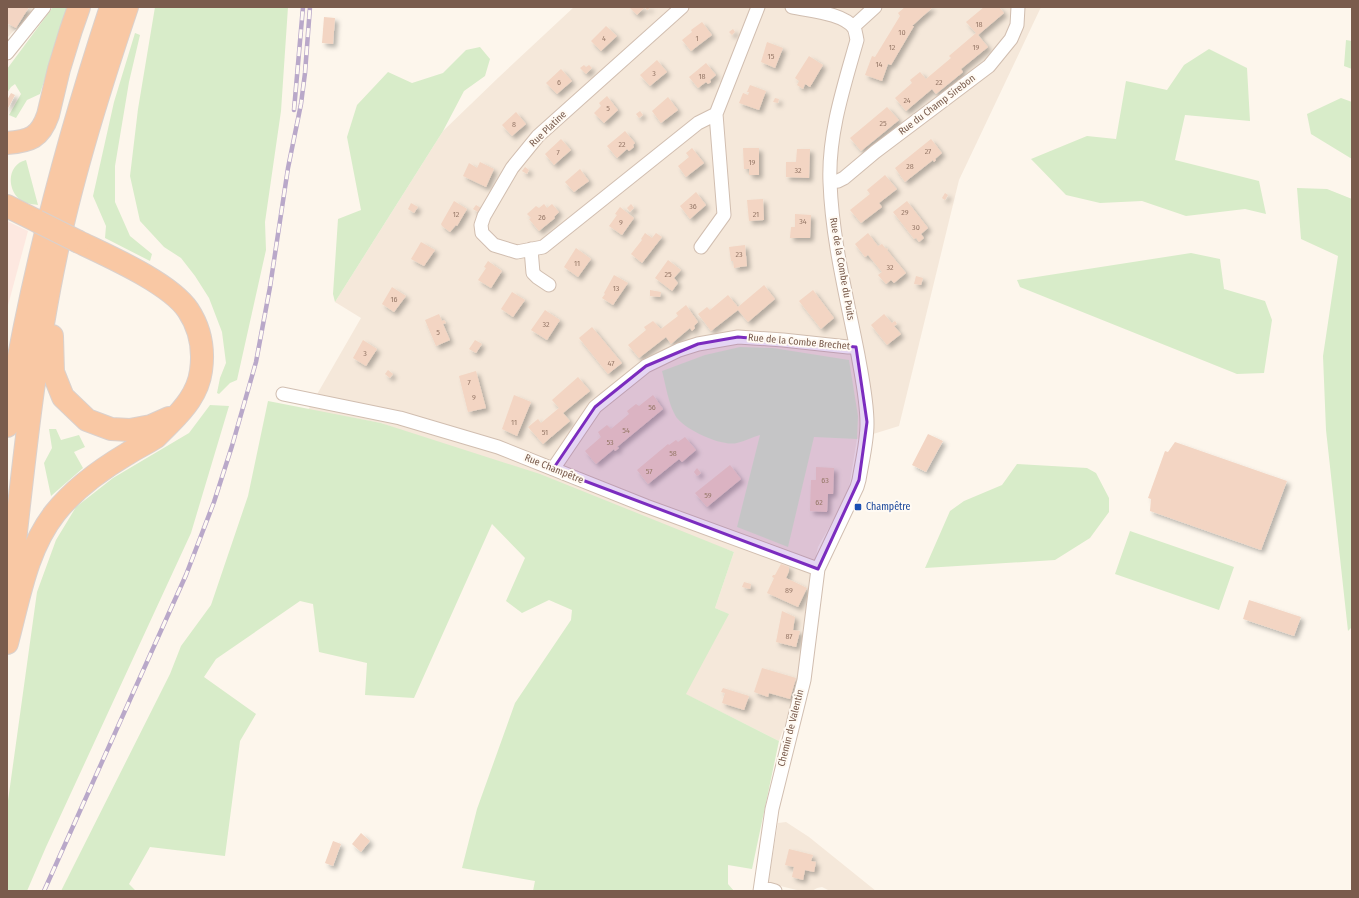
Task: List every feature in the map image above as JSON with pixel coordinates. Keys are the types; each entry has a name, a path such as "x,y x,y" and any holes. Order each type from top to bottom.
{"highway":[{"path":"7,144 32,138 40,133 44,126 79,7"},
{"path":"7,426 28,315 57,185 83,94 111,7"},
{"path":"7,612 30,411 56,255 74,181 128,7"},
{"path":"7,206 149,278 170,292 188,310 198,331 203,358 200,379 191,399 179,414 156,436 98,472 80,486 55,514 38,540 26,568 7,643"},
{"path":"56,255 52,348 53,372 63,397 87,420 110,429 130,430 151,426 179,414"}],"street":[{"path":"7,53 44,7"},
{"name":"Rue Platine","path":"682,7 538,136 512,168 484,216 481,225 482,233 494,245 517,252 543,247 698,124 716,114"},
{"path":"701,247 724,215 716,114 758,7"},
{"path":"792,7 843,18 853,27 875,7"},
{"name":"Rue du Champ Sirebon","path":"830,182 838,181 844,178 875,152 989,66 1011,39 1017,25 1018,7"},
{"name":"Rue de la Combe du Puits","path":"818,569 859,480 867,432 864,393 837,249 832,214 830,182 832,140 840,99 857,40 856,32 853,27"},
{"path":"531,249 533,273 549,285"},
{"name":"Rue de la Combe Brechet","path":"553,468 595,407 646,366 679,350 698,344 738,337 856,347"},
{"name":"Rue Champêtre","path":"283,394 400,418 498,447 646,506 818,569"},
{"name":"Chemin de Valentin","path":"775,891 760,889 772,810 804,680 818,569"}],"highlighted area":[{"path":"738,337 856,347 867,422 859,480 818,569 553,469 595,407 646,366 698,344"}],"shaded area":[{"path":"7,7 37,7 7,38"},
{"path":"574,7 1041,7 959,180 899,426 857,439 848,494 818,547 810,583 796,695 779,741 685,694 728,614 715,608 734,552 381,423 308,410 361,318 335,302 443,131"},
{"path":"7,221 28,231 7,309"},
{"path":"786,822 809,837 876,891 830,891 822,887 812,891 801,891 768,883 778,823"}],"green space":[{"path":"53,7 70,7 60,31 40,94 27,100 16,118 9,115 21,94 15,84 7,93 7,69"},
{"path":"155,7 288,7 281,111 265,222 266,250 237,380 230,383 219,394 217,393 220,378 226,363 222,332 209,298 181,258 164,247 140,221 130,176 138,109"},
{"path":"135,33 140,35 129,82 115,166 115,202 130,236 152,254 150,261 105,238 106,226 93,196 114,102"},
{"path":"1346,40 1352,41 1352,69 1344,66"},
{"path":"480,47 490,59 485,76 464,91 443,131 335,302 333,294 338,219 361,210 347,137 357,105 388,72 412,83 443,73 466,50"},
{"path":"1209,49 1247,68 1250,121 1185,115 1175,160 1259,181 1266,214 1245,209 1186,216 1142,201 1100,203 1066,195 1031,159 1087,136 1116,139 1126,81 1167,90 1184,65"},
{"path":"1341,98 1352,102 1352,159 1311,134 1307,114"},
{"path":"26,160 38,205 20,200 14,193 12,187 11,176 13,170 20,162"},
{"path":"1297,188 1327,189 1352,199 1352,627 1348,631 1326,430 1323,356 1338,256 1301,239"},
{"path":"1191,253 1220,259 1224,289 1265,301 1272,320 1264,373 1237,374 1020,287 1017,280"},
{"path":"740,347 773,348 849,360 858,416 857,439 814,437 788,547 737,527 760,435 730,444 703,436 679,420 675,415 667,394 662,371 705,355"},
{"path":"268,401 381,423 540,474 734,552 715,608 729,614 686,694 779,741 752,869 728,865 728,884 734,891 533,891 535,881 462,868 477,809 515,703 571,620 572,610 549,600 522,613 506,601 525,558 492,524 414,698 365,695 367,663 319,652 313,604 300,601 216,659 204,677 256,714 240,741 225,856 150,847 129,884 136,891 61,891 170,674 181,646 211,605 248,496"},
{"path":"210,405 229,406 191,533 27,891 7,891 7,808 37,592 56,540 76,507 113,478 189,433"},
{"path":"49,429 56,429 61,440 79,435 85,447 74,452 83,468 51,496 44,463 52,448"},
{"path":"1017,464 1087,468 1096,473 1109,498 1109,512 1090,538 1055,560 925,568 950,511 964,501 1002,485"},
{"path":"1130,531 1234,567 1219,610 1115,574"}],"building":[{"path":"7,7 29,7 16,28 7,23"},
{"path":"629,7 645,7 637,15"},
{"path":"905,7 933,7 912,26 914,26 891,65 888,64 882,81 865,75 872,56 875,57 900,16 898,13"},
{"path":"984,7 999,7 1004,13 978,35 988,47 961,69 963,72 936,94 932,89 906,111 895,98 912,83 910,80 920,72 926,79 951,58 949,56 976,33 966,22"},
{"path":"324,17 335,18 333,44 322,43"},
{"path":"702,22 712,35 691,51 682,40 692,32 691,30"},
{"path":"606,26 617,36 601,51 591,41"},
{"path":"733,29 735,32 732,35 729,32"},
{"path":"767,42 783,48 775,68 761,62"},
{"path":"809,56 823,65 810,87 805,84 803,89 797,85 799,81 795,78"},
{"path":"657,60 667,72 650,86 640,75"},
{"path":"706,63 716,75 710,80 711,82 708,84 706,82 698,88 689,77"},
{"path":"584,65 586,67 589,65 592,68 586,74 580,68"},
{"path":"561,69 572,81 557,94 546,83"},
{"path":"750,85 766,91 759,110 739,103 743,93 748,95 749,92 747,92"},
{"path":"11,93 15,95 7,110 7,100"},
{"path":"607,96 618,110 604,123 594,113 601,106 599,103"},
{"path":"668,97 678,110 661,123 652,111"},
{"path":"775,98 779,99 778,103 773,102"},
{"path":"887,107 899,120 861,151 850,138"},
{"path":"640,111 643,115 639,118 636,114"},
{"path":"516,112 526,124 512,136 502,125"},
{"path":"625,131 635,143 633,145 634,147 629,151 627,149 617,158 607,146"},
{"path":"561,139 571,150 554,165 545,154"},
{"path":"931,139 942,153 935,159 936,160 934,162 933,160 905,182 895,168"},
{"path":"692,148 704,163 686,177 678,166 689,157 686,153"},
{"path":"743,148 759,148 759,175 749,175 749,169 744,169"},
{"path":"797,149 810,149 809,178 786,177 786,162 796,162"},
{"path":"480,162 494,169 486,187 463,176 469,163 477,168"},
{"path":"525,167 529,170 527,174 522,171"},
{"path":"580,169 589,181 574,192 565,182"},
{"path":"885,175 897,189 879,203 882,207 861,223 850,210 870,194 867,190"},
{"path":"696,192 706,205 690,219 680,206"},
{"path":"945,193 948,195 945,200 942,198"},
{"path":"763,199 764,220 749,221 747,200"},
{"path":"454,201 467,209 457,226 456,225 450,232 441,224"},
{"path":"907,201 928,228 921,234 924,238 919,242 916,238 914,239 893,212"},
{"path":"411,203 418,207 414,213 408,209"},
{"path":"544,204 547,208 552,204 559,212 554,217 555,218 539,231 529,219 531,218 527,214 536,206 539,208"},
{"path":"631,204 634,208 630,212 627,208"},
{"path":"476,205 481,208 478,212 473,209"},
{"path":"620,207 634,218 622,235 609,226 617,215 615,214"},
{"path":"795,214 811,215 810,238 790,238 791,227 795,227"},
{"path":"645,233 652,238 656,233 662,237 642,263 631,254 642,240 641,239"},
{"path":"868,233 878,246 882,244 886,249 888,249 887,250 906,273 894,283 891,280 886,284 878,275 882,272 868,255 865,257 855,244"},
{"path":"421,242 435,250 424,266 411,259"},
{"path":"745,245 747,266 734,268 733,261 731,261 729,247"},
{"path":"576,248 591,259 578,277 564,267"},
{"path":"668,260 681,270 674,278 678,283 672,291 655,278"},
{"path":"488,261 502,271 491,288 478,280 486,268 484,267"},
{"path":"614,275 628,283 613,305 602,298"},
{"path":"916,276 923,278 921,285 914,284"},
{"path":"764,285 775,299 748,322 738,310 711,331 698,314 707,307 710,310 728,295 738,307"},
{"path":"392,287 406,296 394,312 382,304"},
{"path":"650,290 661,292 660,297 650,296"},
{"path":"813,290 834,318 821,329 799,301"},
{"path":"512,292 525,300 513,317 501,309"},
{"path":"686,305 698,322 694,326 695,328 692,331 690,328 671,344 666,337 639,358 628,345 646,330 644,327 653,321 661,329 678,316 676,313"},
{"path":"545,310 560,320 547,340 531,330"},
{"path":"439,314 442,321 444,320 446,323 443,324 450,340 436,346 425,320"},
{"path":"884,314 892,323 895,321 897,324 894,326 901,334 887,345 871,325"},
{"path":"592,327 622,363 608,374 579,338"},
{"path":"363,340 377,349 366,366 353,358"},
{"path":"475,340 482,344 476,353 469,349"},
{"path":"388,370 393,374 390,378 385,374"},
{"path":"476,371 486,408 468,412 459,376"},
{"path":"578,377 590,391 563,413 570,421 543,444 528,427 538,419 541,423 559,408 552,400"},
{"path":"514,395 531,402 517,436 502,429"},
{"path":"653,395 663,409 617,447 619,448 615,451 614,449 596,464 585,451 601,437 598,432 607,425 611,429 629,414 627,411 636,404 639,406"},
{"path":"928,434 943,441 926,472 912,465"},
{"path":"685,437 696,450 682,462 679,459 648,484 637,470 668,444 669,445 676,440 678,442"},
{"path":"1175,442 1287,481 1261,550 1150,511 1151,499 1148,498 1165,451 1168,452"},
{"path":"730,465 741,479 707,507 695,493"},
{"path":"816,467 834,468 833,494 828,494 827,512 810,511 811,480 816,480"},
{"path":"697,468 701,473 697,476 694,472"},
{"path":"781,564 789,567 786,578 807,588 798,607 767,593 774,578 772,577 775,575"},
{"path":"744,582 751,584 750,589 742,587"},
{"path":"1249,600 1301,617 1294,636 1243,619"},
{"path":"782,611 795,617 793,630 800,631 796,647 776,642"},
{"path":"762,668 796,678 790,699 769,693 768,697 754,692"},
{"path":"723,688 749,696 744,710 722,703 725,693 721,692"},
{"path":"361,833 370,841 361,852 352,844"},
{"path":"333,841 341,844 333,866 325,863"},
{"path":"789,849 813,855 811,861 816,862 814,872 805,870 803,880 792,877 794,867 785,865"}],"railway":[{"path":"294,110 303,7"},
{"path":"44,891 186,575 214,502 232,446 256,362 270,287 288,168 301,104 310,7"}],"place":[{"name":"Champêtre","path":"858,507"}]}
